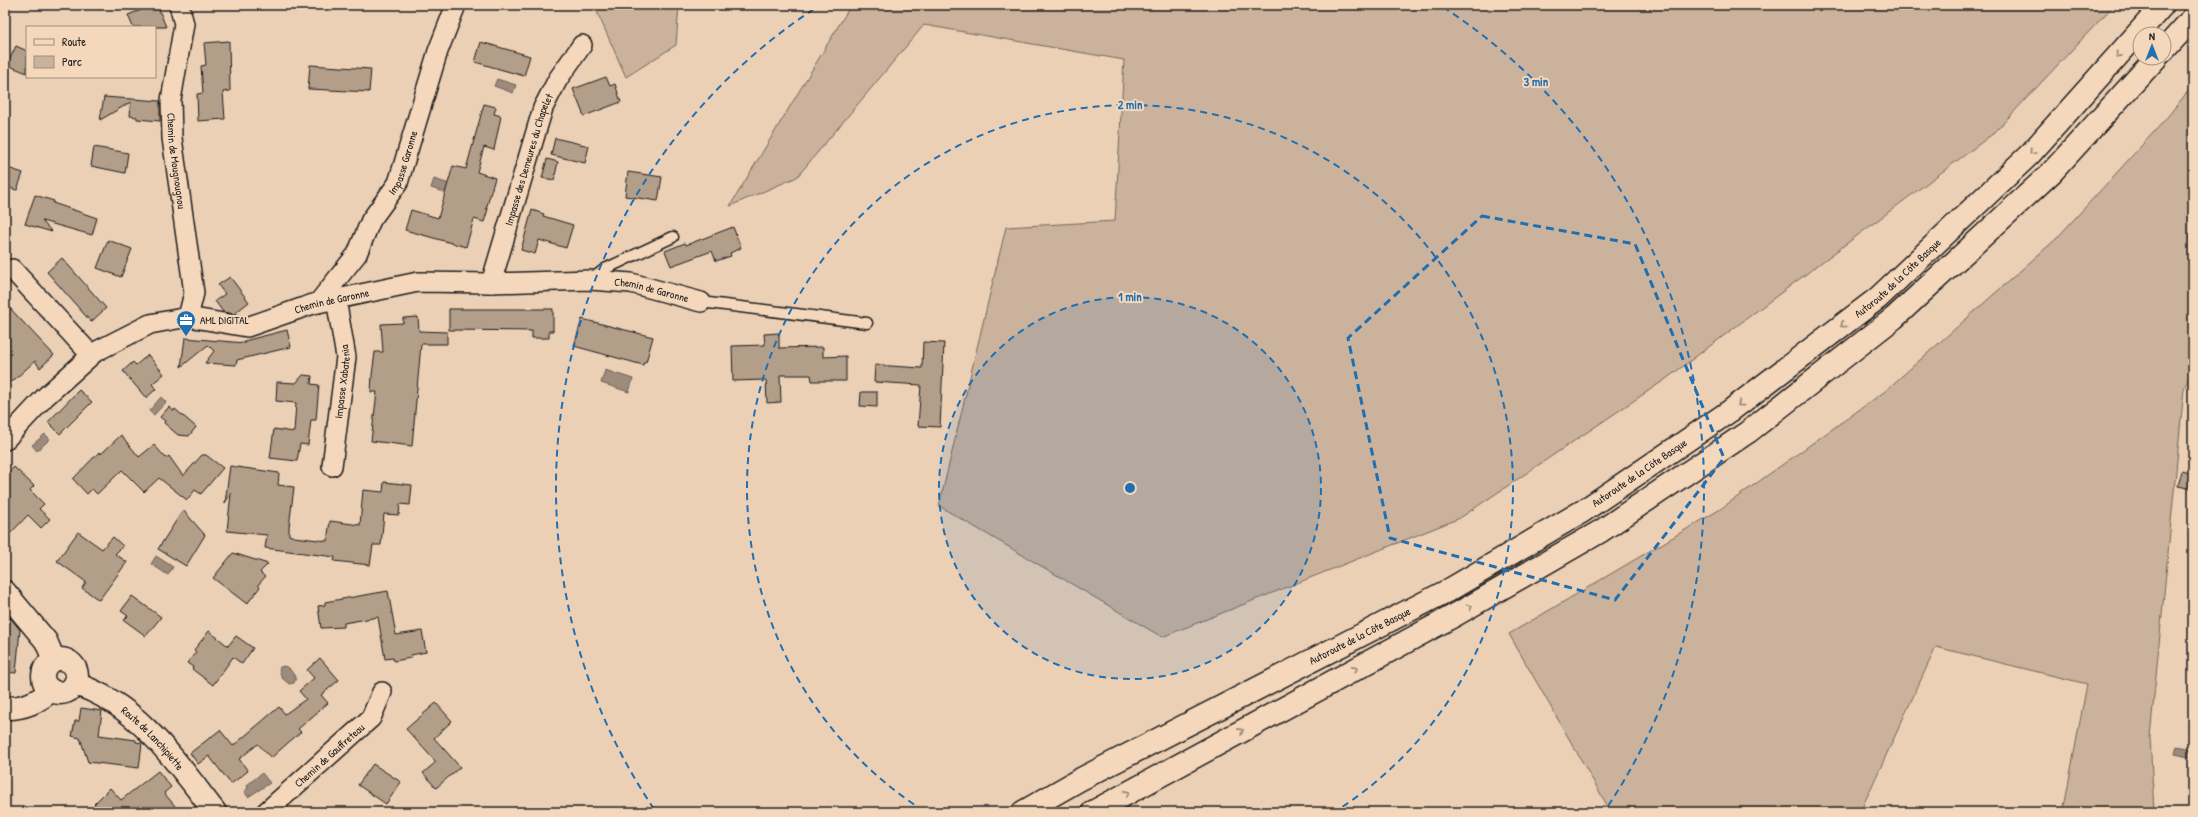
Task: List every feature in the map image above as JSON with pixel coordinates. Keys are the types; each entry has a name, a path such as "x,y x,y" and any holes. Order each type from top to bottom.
{"main road":[{"name":"Autoroute de la Côte Basque","path":"1023,812 1079,780 1449,590 1583,511 1730,411 1878,298 2030,154 2163,5"},
{"path":"2172,41 2193,18"},
{"path":"1093,812 1457,614 1601,531 1748,432 1894,318 2051,173 2149,66"},
{"path":"5,592 46,641 54,660"},
{"path":"65,659 72,663 76,669 77,677 75,684 70,690 62,693 51,690 43,682 42,674 45,667 54,660 65,659"},
{"name":"Route de Lanchipiette","path":"75,684 94,691 127,712 152,734 215,812"},
{"path":"5,708 28,705 44,697 51,690"}],"street":[{"name":"Chemin de Mougnougnou","path":"178,5 184,24 171,100 172,138 194,293 188,317"},
{"name":"Impasse Garonne","path":"327,301 356,254 371,220 398,183 438,52 456,5"},
{"name":"Impasse des Demeures du Chapelet","path":"491,283 543,108 558,79 582,45"},
{"path":"12,269 91,355"},
{"name":"Chemin de Garonne","path":"5,440 44,397 91,355 150,324 188,317 247,327 327,301 418,282 491,283 590,280 631,283 701,302"},
{"name":"Impasse Xabatenia","path":"327,301 346,358 332,466"},
{"name":"Chemin de Gauffreteau","path":"266,812 371,718 382,692"}],"lane":[{"path":"590,280 605,269 673,237"},
{"path":"701,302 867,323"}],"highlighted area":[{"path":"1482,216 1635,244 1724,458 1615,600 1390,538 1348,338"}],"green space":[{"path":"594,5 679,5 676,45 626,77"},
{"path":"851,5 2114,5 1994,133 1666,379 1460,518 1162,637 939,506 1006,227 1115,221 1124,60 924,25 797,177 730,206"},
{"path":"2193,85 2193,367 2184,389 2150,737 2154,812 2063,812 2087,684 1936,647 1860,812 1611,812 1509,634 1719,510 1884,392 2056,239 2164,121"}],"shaded area":[{"path":"497,79 516,85 513,93 494,86"},
{"path":"434,179 453,185 450,194 431,188"},
{"path":"605,370 633,379 629,392 601,383"},
{"path":"161,397 166,402 154,415 149,411"},
{"path":"45,434 50,439 37,451 32,445"},
{"path":"156,556 173,567 168,575 151,564"},
{"path":"284,666 289,668 296,678 294,683 289,684 282,678 279,670 280,667"},
{"path":"2177,746 2193,749 2193,758 2175,754"},
{"path":"262,773 270,783 248,797 244,791 248,788 247,785"}],"building":[{"path":"157,5 166,27 133,26 128,15"},
{"path":"229,41 230,91 223,92 225,119 198,121 197,94 203,93 201,66 206,65 204,43"},
{"path":"481,42 530,56 524,76 475,62"},
{"path":"16,46 26,51 26,73 7,65"},
{"path":"310,65 371,69 369,92 308,89"},
{"path":"606,77 610,86 615,84 621,102 584,116 573,89"},
{"path":"104,97 160,101 160,121 137,119 137,117 130,116 131,102 100,120"},
{"path":"484,104 496,107 494,114 501,116 494,150 484,147 477,172 495,178 486,209 488,209 484,222 474,219 466,247 405,230 411,210 438,218 453,166 466,169"},
{"path":"555,138 589,146 585,163 551,155"},
{"path":"94,147 128,153 125,173 91,166"},
{"path":"547,159 558,162 554,180 542,178"},
{"path":"5,167 23,173 17,190 5,187"},
{"path":"628,172 662,177 658,201 625,196"},
{"path":"35,195 54,201 53,203 97,218 92,235 42,221 52,232 25,224"},
{"path":"532,210 544,214 543,216 573,225 566,248 539,240 535,254 521,250"},
{"path":"733,227 741,248 730,253 731,256 716,261 712,251 671,266 665,251 685,243 686,245"},
{"path":"108,240 132,249 121,277 97,268"},
{"path":"62,258 106,308 91,322 47,272"},
{"path":"230,277 249,302 234,314 223,312 215,301 225,294 218,285"},
{"path":"5,303 54,355 40,368 35,361 5,388"},
{"path":"449,309 553,309 553,331 549,331 549,338 532,338 532,331 449,330"},
{"path":"418,317 419,331 447,332 447,344 421,344 412,446 371,441 377,392 371,392 372,375 375,352 383,352 381,324 403,323 403,318"},
{"path":"582,319 653,337 646,362 645,361 643,365 574,346"},
{"path":"287,330 291,347 237,360 236,365 205,363 214,351 208,345 181,367 185,338 245,343 244,341"},
{"path":"779,333 779,348 823,347 823,357 846,356 846,381 812,381 811,375 780,375 781,402 767,403 766,380 733,381 732,346 765,345 764,334"},
{"path":"923,342 944,343 940,427 918,426 921,385 874,382 875,365 922,368"},
{"path":"148,355 164,374 152,384 156,389 146,398 123,371 133,362 136,365"},
{"path":"303,375 312,376 311,384 319,385 316,420 311,420 308,445 300,444 297,461 270,458 274,429 294,432 296,403 276,401 277,382 296,383"},
{"path":"79,390 92,402 60,434 48,422"},
{"path":"861,392 877,392 877,407 860,406"},
{"path":"169,407 174,411 175,409 196,427 189,436 178,435 164,423 165,421 160,417"},
{"path":"121,435 139,457 154,445 166,458 169,456 183,476 202,455 206,455 223,468 201,494 195,490 187,500 159,478 144,492 122,470 97,494 92,489 87,494 73,479 99,452 101,454"},
{"path":"230,466 279,473 278,485 294,487 289,535 294,537 327,541 330,521 360,525 363,490 383,492 384,482 412,485 410,505 400,504 399,515 384,514 381,545 373,545 370,565 334,561 335,557 265,548 267,535 227,531 231,493 225,503"},
{"path":"14,467 34,486 30,490 44,504 39,509 50,519 41,528 28,515 5,539 5,476"},
{"path":"2182,471 2193,474 2193,489 2178,486"},
{"path":"183,510 205,535 186,566 158,549"},
{"path":"78,532 102,549 113,537 123,546 115,554 127,562 99,600 82,588 86,582 57,561"},
{"path":"233,553 268,564 260,572 265,577 258,585 260,587 247,604 213,578"},
{"path":"388,591 396,635 422,631 426,652 411,655 411,658 394,661 393,658 385,659 378,617 344,623 344,627 321,628 318,606 325,605 325,602"},
{"path":"132,596 161,617 146,636 124,620 128,616 121,611"},
{"path":"5,611 20,630 16,673 5,672"},
{"path":"209,631 228,646 236,636 253,648 242,664 233,657 213,685 192,669 193,667 187,663 196,652 194,650"},
{"path":"320,658 339,680 321,695 328,703 298,729 301,732 271,758 258,744 239,759 248,771 231,784 209,756 198,764 190,753 220,730 233,746 279,707 285,714 306,699 299,691 314,678 307,670"},
{"path":"436,703 452,721 434,738 460,767 436,788 423,773 436,762 406,729"},
{"path":"81,708 102,711 99,735 136,740 136,742 142,743 139,768 88,762 80,738 72,736 75,721 79,721"},
{"path":"373,764 401,782 386,804 358,785"},
{"path":"158,771 171,787 164,793 180,812 102,812 94,804 110,788 121,800"}],"place":[{"name":"AML DIGITAL","path":"186,337"}]}
